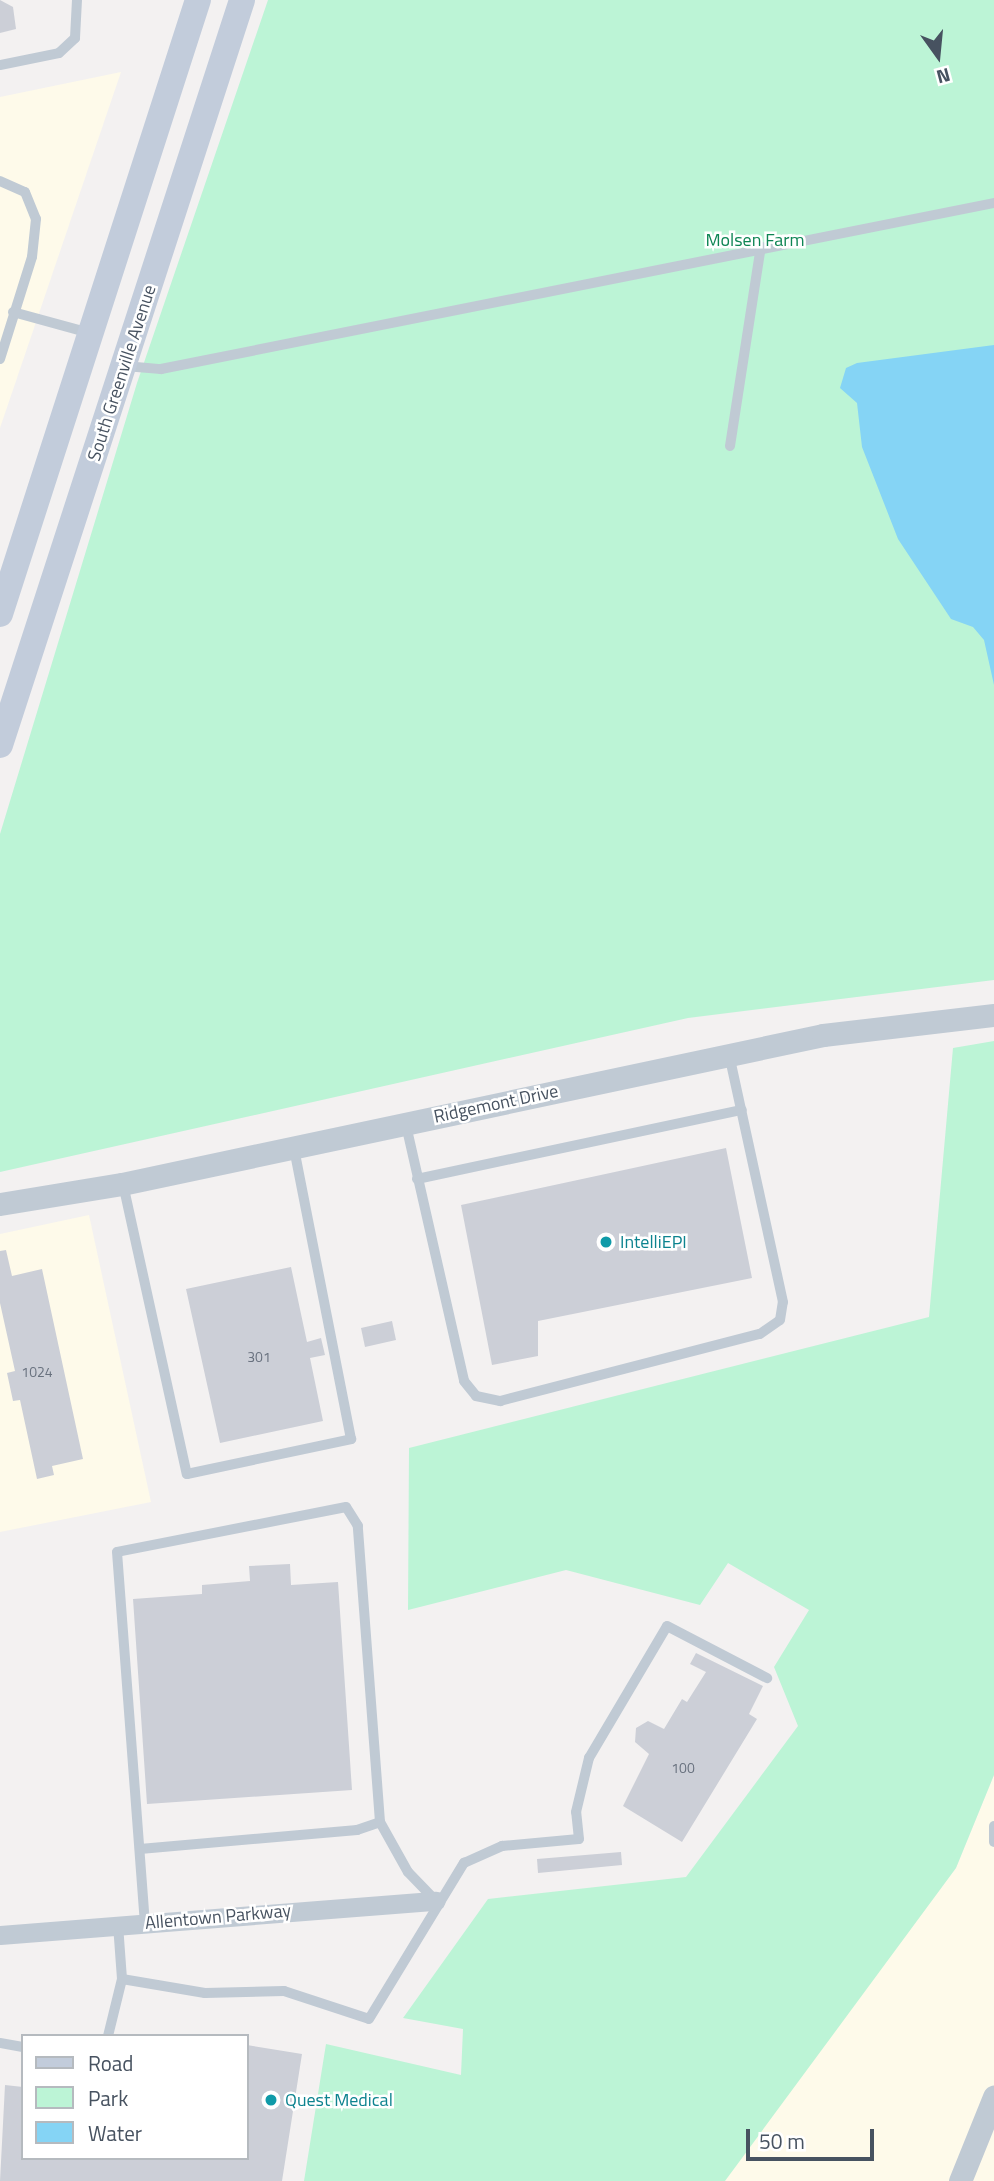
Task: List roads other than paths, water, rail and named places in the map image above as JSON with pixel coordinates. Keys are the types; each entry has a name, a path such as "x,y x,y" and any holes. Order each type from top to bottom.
{"main road":[{"path":"0,614 5,582 91,333 198,0"},
{"name":"South Greenville Avenue","path":"0,745 242,0"},
{"path":"91,333 128,356"}],"street":[{"name":"Ridgemont Drive","path":"0,1204 122,1184 729,1055 903,1022 994,1014"},
{"name":"Allentown Parkway","path":"0,1935 436,1901"},
{"path":"960,2181 994,2097"}],"lane":[{"path":"0,65 59,52 75,38 77,0"},
{"path":"0,181 25,192 36,219 0,359"},
{"path":"128,356 161,369 761,246 994,203"},
{"path":"730,446 761,246"},
{"path":"13,312 91,333"},
{"path":"406,1123 464,1381 476,1396 500,1401 760,1334 780,1320 783,1302 729,1055"},
{"path":"417,1179 741,1110"},
{"path":"122,1184 187,1474 288,1453 351,1439 294,1147"},
{"path":"145,1923 117,1552 297,1521 332,1505 346,1507 358,1526 380,1822 408,1872 436,1901"},
{"path":"122,1979 205,1993 284,1992 369,2019 436,1901 464,1863 502,1846 579,1839 576,1812 589,1758 667,1626 767,1678"},
{"path":"140,1849 357,1830 380,1822"},
{"path":"994,1826 994,1842"},
{"path":"108,2034 122,1979 118,1925"},
{"path":"0,2043 21,2047"}],"water":[{"path":"994,345 994,685 984,640 973,627 951,619 898,539 862,447 857,403 840,388 846,368 857,363"}],"place":[{"name":"IntelliEPI","path":"606,1242"},
{"name":"Quest Medical","path":"271,2100"}],"park label":[{"name":"Molsen Farm","path":"755,240"}]}
